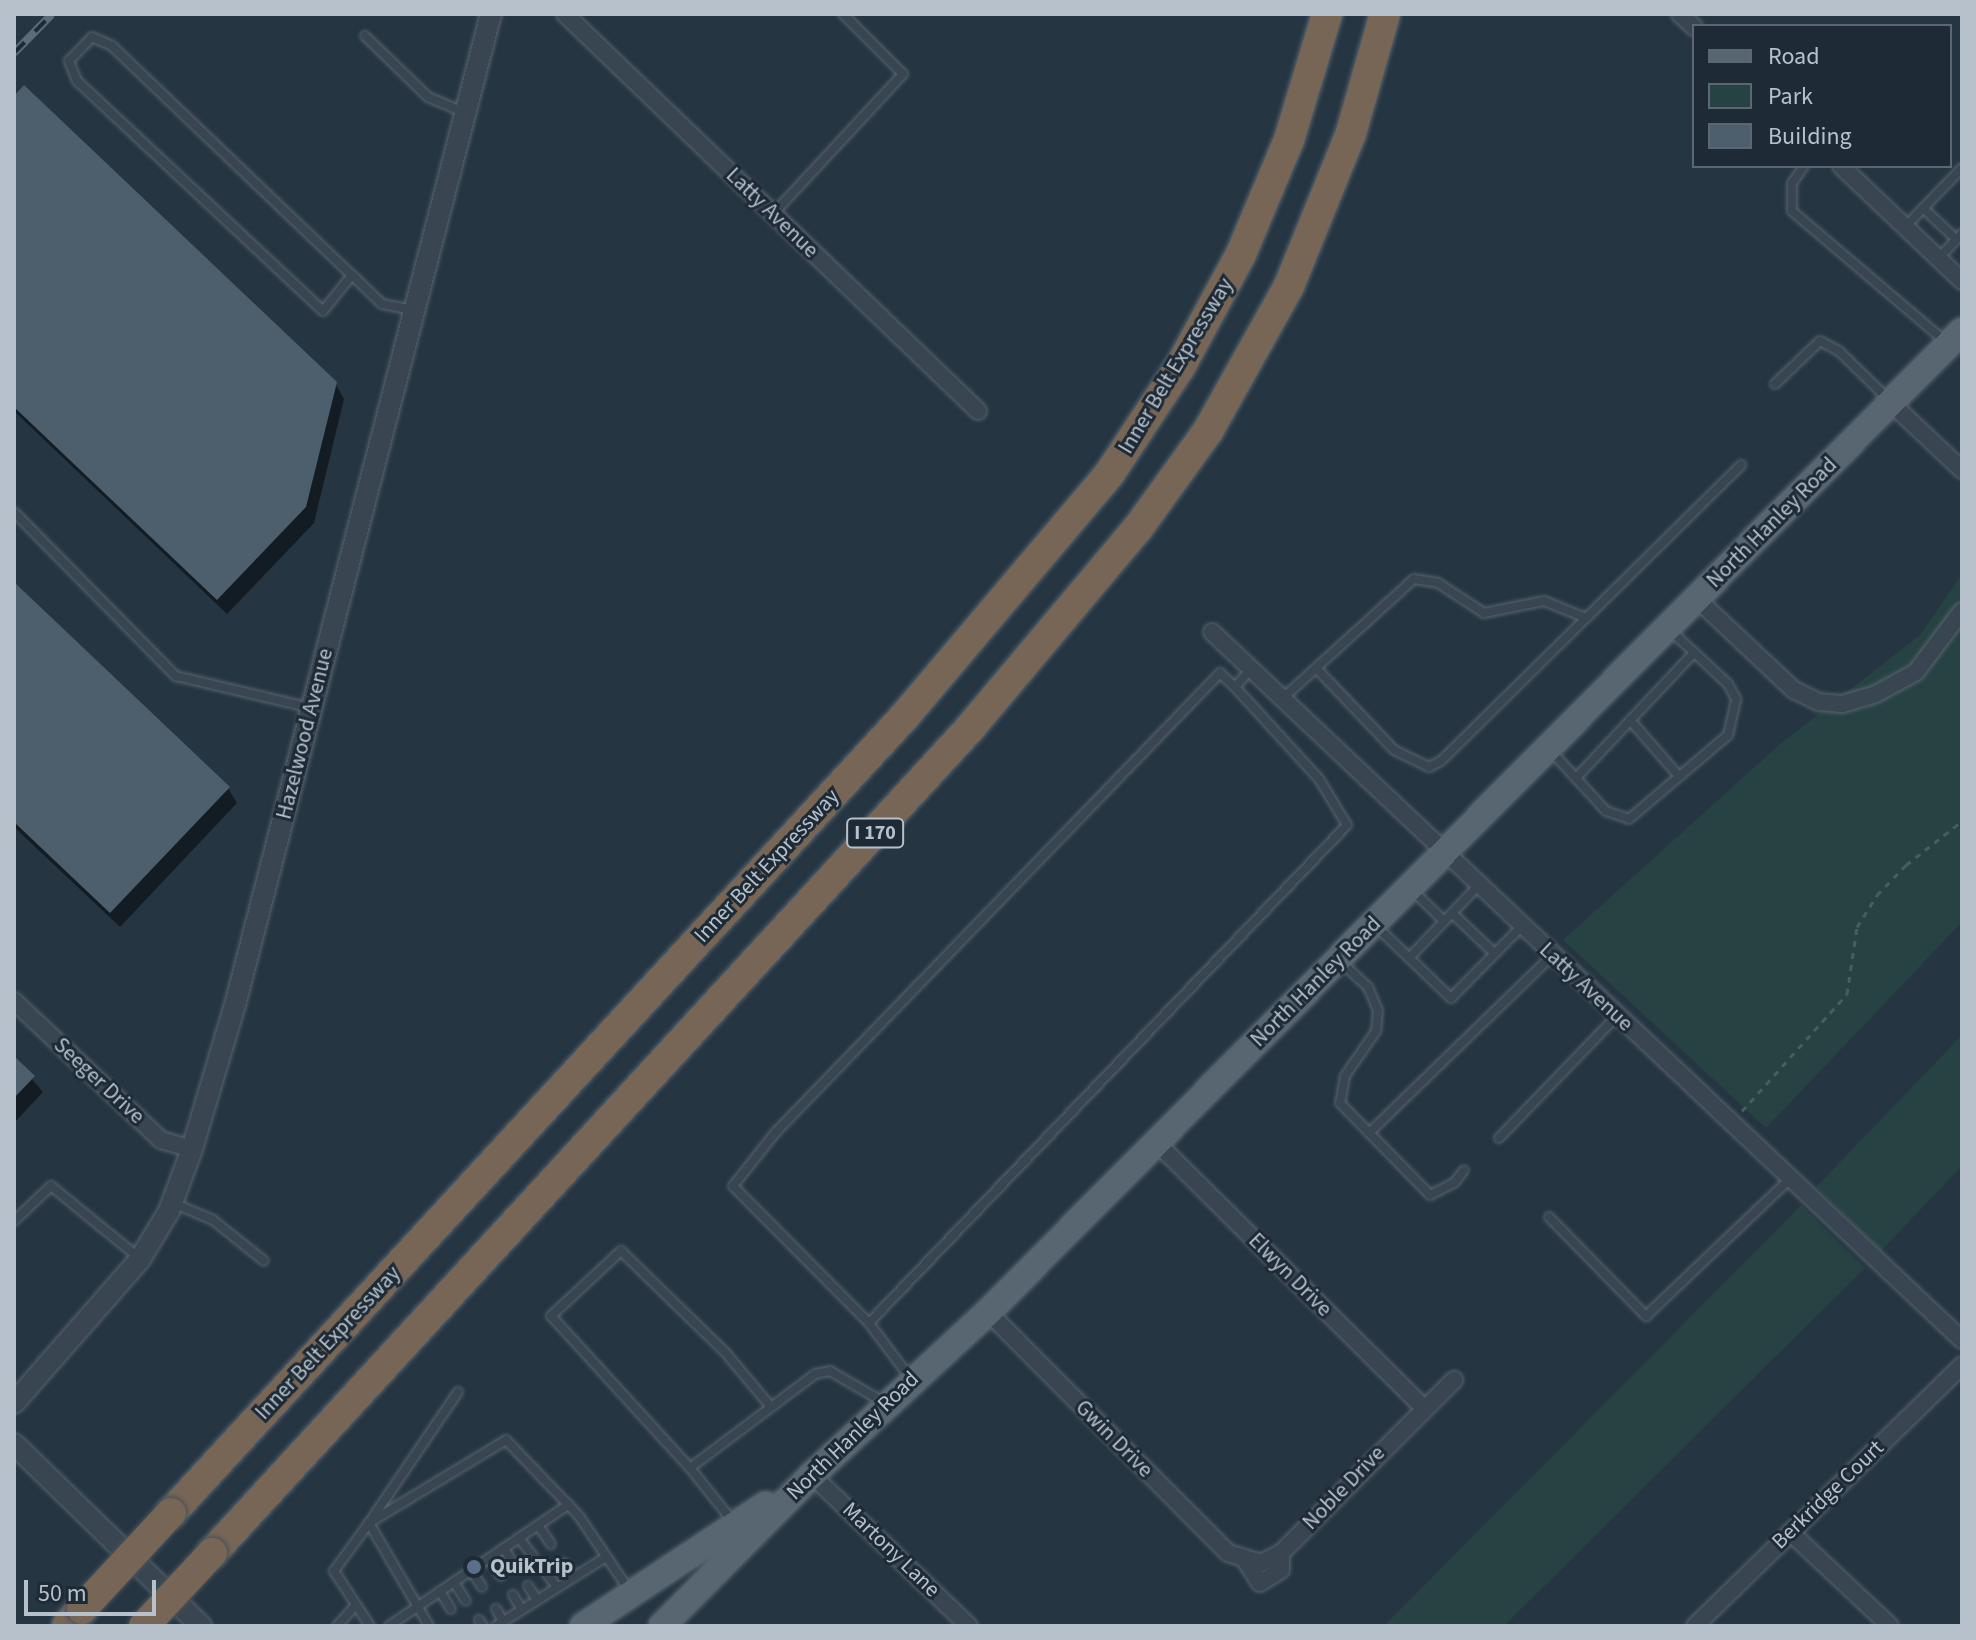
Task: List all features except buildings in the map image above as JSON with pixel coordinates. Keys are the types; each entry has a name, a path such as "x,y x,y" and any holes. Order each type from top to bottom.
{"highway":[{"name":"Inner Belt Expressway","path":"75,1618 904,717 1110,473 1180,367 1241,254 1289,140 1327,14"},
{"name":"I 170","path":"144,1626 970,728 1138,528 1208,431 1289,286 1346,146 1385,14"}],"main road":[{"name":"North Hanley Road","path":"743,1531 812,1475 886,1403 988,1312 1955,338"},
{"path":"583,1626 631,1594 743,1531"},
{"path":"662,1626 743,1531"}],"street":[{"name":"Hazelwood Avenue","path":"14,1403 140,1259 172,1202 192,1149 235,1005 491,14"},
{"name":"Latty Avenue","path":"565,14 978,411"},
{"path":"1843,168 1962,281"},
{"path":"1891,403 1962,470"},
{"path":"1697,599 1794,690 1819,702 1842,704 1916,672 1962,611"},
{"name":"Latty Avenue","path":"1212,632 1962,1340"},
{"name":"Seeger Drive","path":"14,1001 161,1140 192,1149"},
{"name":"Elwyn Drive","path":"1156,1142 1423,1407"},
{"name":"Gwin Drive","path":"988,1312 1228,1553 1253,1561"},
{"name":"Berkridge Court","path":"1695,1626 1962,1365"},
{"name":"Noble Drive","path":"1253,1561 1281,1553 1423,1407 1454,1380"},
{"path":"14,1444 201,1626"},
{"name":"Martony Lane","path":"812,1475 969,1626"},
{"path":"1790,1532 1890,1626"}],"lane":[{"path":"773,214 903,74 843,14"},
{"path":"365,36 428,97 466,113"},
{"path":"352,275 323,311 77,81 69,61 92,37 112,46 352,275 382,304 415,310"},
{"path":"1803,168 1792,183 1792,211 1955,338"},
{"path":"1905,227 1962,168"},
{"path":"1923,208 1959,236 1938,259"},
{"path":"1775,384 1820,341 1839,351 1891,403"},
{"path":"1316,668 1394,750 1429,767 1441,761 1741,465"},
{"path":"14,512 176,676 312,708"},
{"path":"1283,699 1414,579 1438,583 1484,613 1544,601 1586,618"},
{"path":"1549,748 1619,820 1629,819 1728,735 1736,699 1728,684 1668,628"},
{"path":"1576,778 1694,653"},
{"path":"1235,687 1251,669"},
{"path":"869,1323 1347,825 1319,779 1220,673 776,1132 733,1186 869,1323 912,1380"},
{"path":"1630,720 1678,775"},
{"path":"1409,958 1479,885"},
{"path":"1410,889 1444,921"},
{"path":"1452,913 1494,953"},
{"path":"1374,924 1451,998 1522,926"},
{"path":"1369,1133 1553,955"},
{"path":"1338,960 1368,987 1378,1010 1376,1031 1345,1076 1340,1103 1430,1195 1454,1183 1464,1170"},
{"path":"1499,1138 1617,1016"},
{"path":"1549,1217 1646,1316 1790,1179"},
{"path":"14,1221 51,1186 140,1259"},
{"path":"172,1202 213,1220 264,1261"},
{"path":"743,1531 690,1468 551,1316 621,1251 724,1351 771,1407"},
{"path":"690,1468 815,1374 830,1371 886,1403"},
{"path":"370,1626 334,1571 458,1392"},
{"path":"369,1523 506,1440 569,1504 631,1594"},
{"path":"389,1626 569,1504"},
{"path":"369,1523 429,1626"},
{"path":"538,1525 551,1544"},
{"path":"519,1538 533,1556"},
{"path":"504,1548 514,1565"},
{"path":"496,1609 500,1624 606,1557"},
{"path":"490,1558 501,1576"},
{"path":"564,1563 574,1577"},
{"path":"471,1570 482,1587"},
{"path":"547,1574 557,1587"},
{"path":"454,1582 466,1601"},
{"path":"528,1586 537,1600"},
{"path":"440,1591 451,1609"},
{"path":"513,1595 522,1610"},
{"path":"337,1626 356,1605"}],"path":[{"path":"1730,1123 1847,994 1857,927 1877,895 1906,865 1962,821"}],"green space":[{"path":"1962,574 1962,922 1766,1128 1563,940 1780,744 1920,635"},
{"path":"1962,1035 1962,1166 1881,1251 1816,1187"},
{"path":"1801,1205 1865,1268 1504,1626 1384,1626"}],"railway":[{"path":"14,53 52,14"}],"place":[{"name":"QuikTrip","path":"474,1567"}]}
